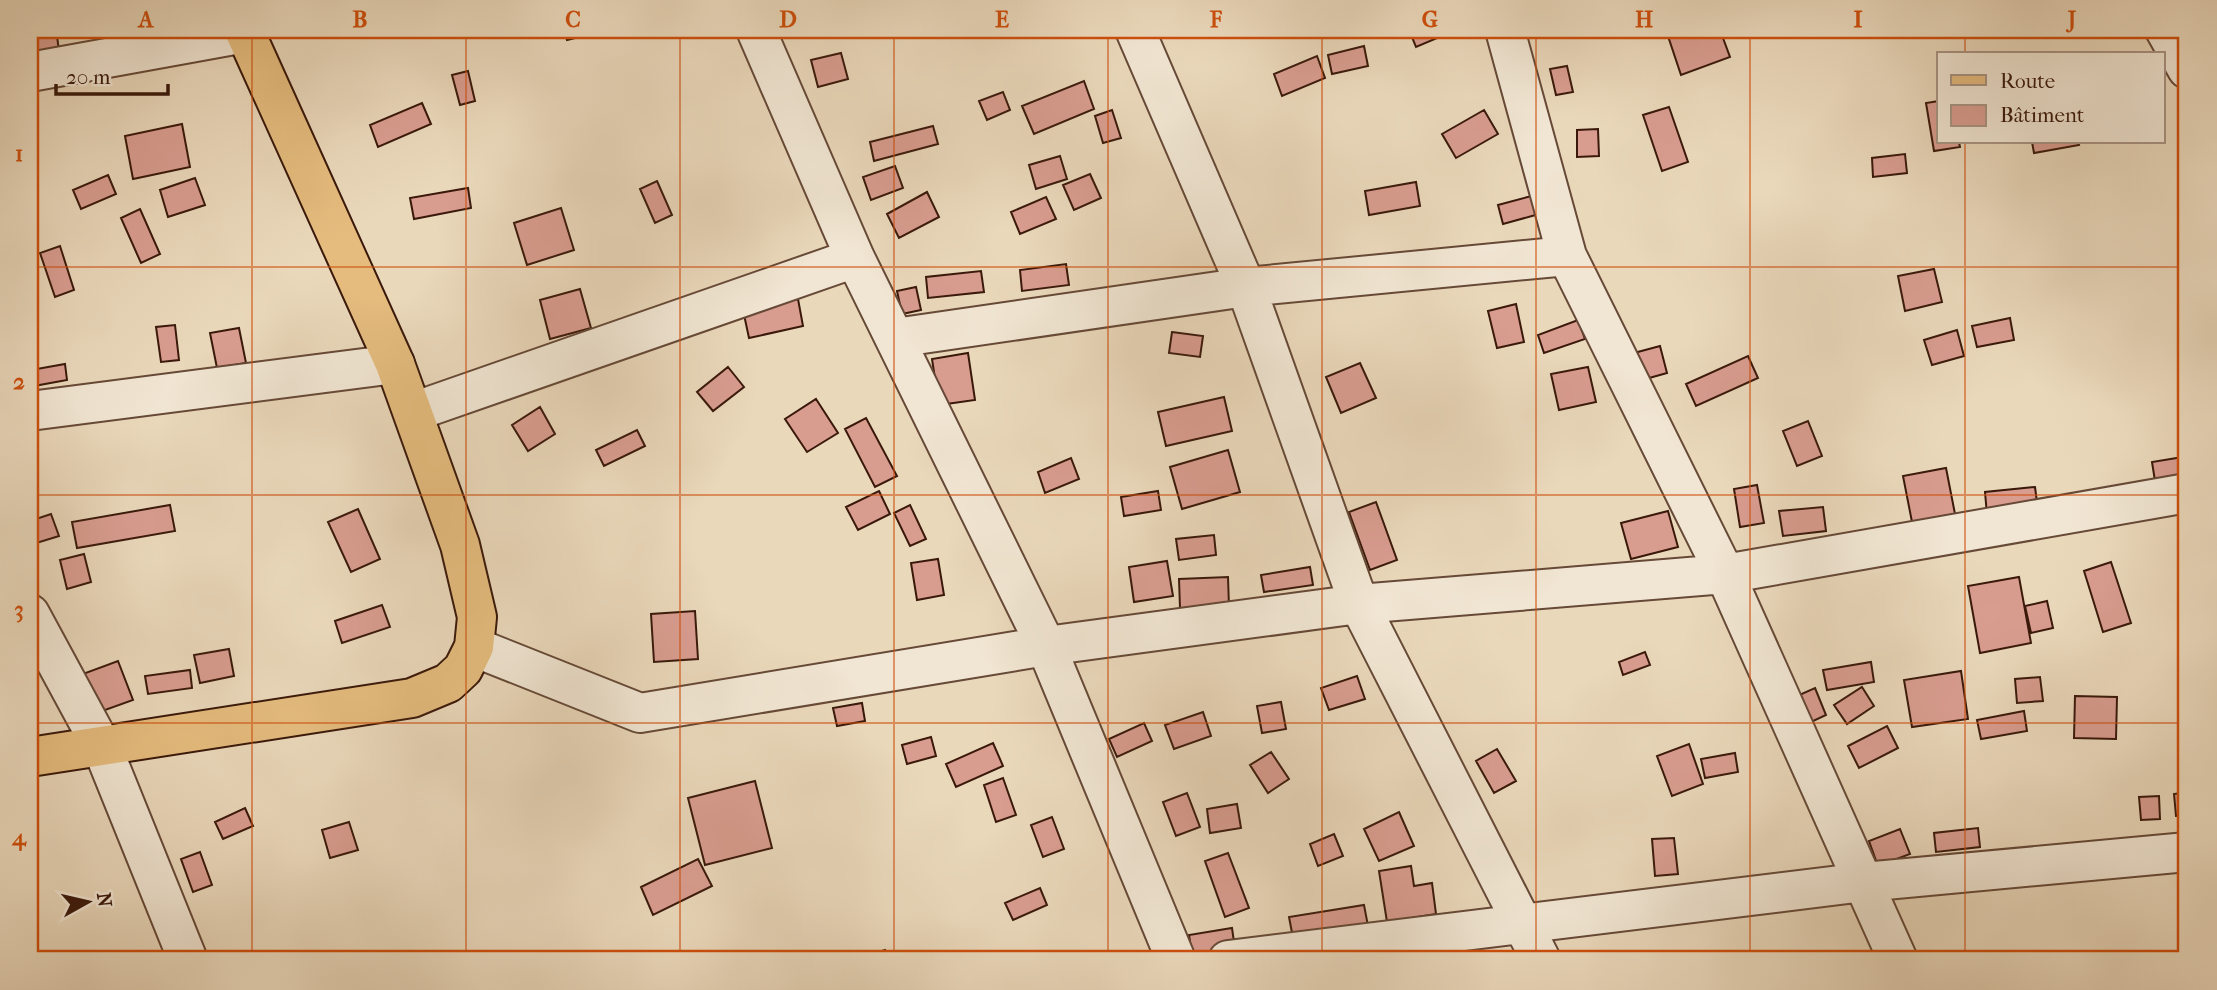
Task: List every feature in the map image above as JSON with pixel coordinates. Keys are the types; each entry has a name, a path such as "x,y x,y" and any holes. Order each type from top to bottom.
{"main road":[{"path":"30,757 412,698 448,683 463,669 474,647 477,617 460,545 413,412 395,364 245,31"}],"street":[{"path":"756,30 855,258 1046,646 1176,960"},
{"path":"1135,30 1246,287 1359,604 1541,960"},
{"path":"1505,30 1567,256 1724,574 1898,960"},
{"path":"2165,30 2187,69"},
{"path":"30,72 245,31"},
{"path":"895,338 1246,287 1567,256"},
{"path":"413,412 855,258"},
{"path":"30,411 395,364"},
{"path":"474,647 640,713 1046,646 1359,604 1724,574 2187,493"},
{"path":"30,614 102,747 188,960"},
{"path":"1228,960 1864,882 2187,852"}],"building":[{"path":"564,30 608,30 567,40"},
{"path":"1409,30 1456,30 1416,47"},
{"path":"1685,30 1720,30 1730,57 1681,75 1668,36"},
{"path":"1959,30 1984,30 1960,35"},
{"path":"57,36 60,58 30,61 30,38"},
{"path":"1364,46 1368,66 1332,74 1328,55"},
{"path":"841,53 848,79 818,87 811,60"},
{"path":"1317,56 1325,78 1282,96 1274,74"},
{"path":"1567,66 1573,92 1556,95 1550,69"},
{"path":"468,71 475,101 460,105 452,75"},
{"path":"1084,81 1094,109 1034,134 1022,106"},
{"path":"1003,92 1010,110 987,120 979,101"},
{"path":"1937,101 1937,144 1959,144 1960,147 1934,151 1926,103"},
{"path":"422,103 431,124 378,147 370,125"},
{"path":"1669,107 1688,162 1662,171 1643,115"},
{"path":"1112,110 1121,138 1103,143 1095,116"},
{"path":"1484,110 1498,134 1456,158 1442,134"},
{"path":"182,124 190,167 133,179 125,136"},
{"path":"933,126 938,144 874,161 870,142"},
{"path":"1598,129 1599,156 1577,157 1577,130"},
{"path":"2032,144 2079,145 2034,153"},
{"path":"1905,154 1907,173 1873,177 1872,158"},
{"path":"1060,156 1067,179 1036,189 1029,165"},
{"path":"895,166 903,188 871,200 863,177"},
{"path":"1090,174 1101,198 1074,210 1063,185"},
{"path":"108,175 116,194 81,209 73,190"},
{"path":"195,178 205,205 168,217 160,190"},
{"path":"657,181 672,215 655,223 640,189"},
{"path":"1416,182 1420,206 1369,215 1365,191"},
{"path":"468,188 471,208 414,219 410,198"},
{"path":"927,192 939,217 899,238 887,214"},
{"path":"1535,195 1539,214 1503,224 1498,205"},
{"path":"1046,197 1056,219 1020,234 1011,212"},
{"path":"561,208 574,250 527,265 514,223"},
{"path":"140,209 160,254 141,263 121,218"},
{"path":"60,246 74,290 55,297 40,253"},
{"path":"1066,264 1069,285 1022,291 1020,270"},
{"path":"1934,269 1942,302 1905,311 1898,276"},
{"path":"981,271 984,292 928,298 926,277"},
{"path":"916,287 921,310 902,314 897,291"},
{"path":"580,289 591,328 550,339 540,300"},
{"path":"798,299 803,326 749,338 743,310"},
{"path":"1516,304 1524,342 1497,348 1488,311"},
{"path":"2010,318 2014,340 1977,347 1972,326"},
{"path":"1578,320 1585,339 1544,353 1538,335"},
{"path":"175,325 179,360 161,362 156,327"},
{"path":"239,328 246,363 217,368 210,333"},
{"path":"1957,330 1964,356 1932,365 1924,340"},
{"path":"1172,332 1203,336 1200,357 1169,353"},
{"path":"1660,346 1667,373 1642,380 1634,353"},
{"path":"968,353 975,400 939,405 932,359"},
{"path":"1748,356 1758,378 1696,406 1686,384"},
{"path":"1360,363 1376,398 1341,413 1326,377"},
{"path":"65,364 67,380 34,386 31,370"},
{"path":"728,367 744,387 713,411 697,392"},
{"path":"1588,367 1596,402 1559,410 1551,374"},
{"path":"1224,397 1232,431 1166,446 1158,412"},
{"path":"816,399 838,433 807,452 785,419"},
{"path":"540,407 555,434 528,451 512,425"},
{"path":"866,418 897,476 875,487 845,429"},
{"path":"1808,421 1822,456 1797,466 1783,431"},
{"path":"637,430 645,446 604,466 596,450"},
{"path":"1228,450 1240,492 1182,509 1170,467"},
{"path":"2183,457 2185,476 2155,481 2152,462"},
{"path":"1071,458 1079,479 1045,493 1038,472"},
{"path":"1946,468 1955,514 1912,522 1903,476"},
{"path":"1757,485 1764,523 1740,527 1734,489"},
{"path":"2035,487 2038,510 1987,515 1985,492"},
{"path":"879,491 890,514 858,530 846,507"},
{"path":"1158,491 1161,510 1124,516 1121,497"},
{"path":"1376,502 1397,560 1370,570 1349,512"},
{"path":"170,505 175,531 77,548 72,522"},
{"path":"910,505 926,539 910,546 894,513"},
{"path":"1823,507 1826,531 1783,536 1779,511"},
{"path":"358,509 380,559 351,572 328,522"},
{"path":"1668,511 1678,547 1631,559 1621,523"},
{"path":"51,514 59,536 30,545 30,521"},
{"path":"1214,535 1216,555 1179,560 1176,539"},
{"path":"84,554 91,582 67,589 60,560"},
{"path":"938,559 944,595 917,600 911,563"},
{"path":"1167,561 1173,596 1134,602 1129,567"},
{"path":"2111,562 2131,623 2103,632 2084,571"},
{"path":"1310,567 1313,585 1264,592 1261,575"},
{"path":"1228,577 1229,607 1180,608 1179,579"},
{"path":"2019,577 2031,643 1980,653 1968,586"},
{"path":"2047,601 2053,628 2031,633 2025,606"},
{"path":"382,605 390,627 342,643 335,621"},
{"path":"695,611 698,659 654,662 651,614"},
{"path":"229,649 234,676 200,683 194,655"},
{"path":"1645,652 1650,665 1623,675 1619,662"},
{"path":"118,661 133,700 94,714 80,675"},
{"path":"1871,662 1874,682 1827,690 1823,670"},
{"path":"190,670 192,688 148,694 145,676"},
{"path":"1961,671 1968,719 1912,727 1904,680"},
{"path":"1357,676 1365,699 1329,710 1321,688"},
{"path":"2040,677 2043,701 2017,703 2015,679"},
{"path":"1862,687 1874,706 1847,724 1834,705"},
{"path":"1815,688 1826,715 1809,723 1797,696"},
{"path":"2075,696 2117,697 2116,739 2074,738"},
{"path":"1281,702 1286,729 1262,733 1257,706"},
{"path":"862,703 865,721 837,726 833,708"},
{"path":"2024,711 2027,731 1981,739 1977,720"},
{"path":"1203,712 1211,736 1174,749 1165,725"},
{"path":"1144,723 1152,741 1117,757 1109,739"},
{"path":"1887,726 1898,748 1859,768 1848,746"},
{"path":"931,737 936,756 907,764 902,745"},
{"path":"993,743 1003,766 956,787 946,764"},
{"path":"1689,744 1703,784 1672,796 1657,756"},
{"path":"1497,749 1516,781 1494,793 1476,761"},
{"path":"1271,752 1289,779 1268,793 1250,765"},
{"path":"1735,753 1738,772 1705,778 1701,759"},
{"path":"1003,778 1016,815 996,822 984,785"},
{"path":"755,781 772,848 705,865 688,798"},
{"path":"2187,792 2187,815 2176,816 2174,794"},
{"path":"1187,793 1200,827 1176,836 1163,802"},
{"path":"2159,796 2160,819 2141,820 2139,797"},
{"path":"1237,804 1241,828 1210,833 1207,809"},
{"path":"245,808 253,826 223,839 215,822"},
{"path":"1399,812 1414,846 1379,861 1364,829"},
{"path":"1052,817 1064,849 1043,857 1031,825"},
{"path":"349,822 358,850 330,858 322,830"},
{"path":"1978,828 1980,847 1936,852 1934,833"},
{"path":"1900,829 1910,854 1878,866 1869,841"},
{"path":"1334,834 1343,856 1318,866 1310,844"},
{"path":"1674,838 1678,874 1655,876 1652,839"},
{"path":"200,852 212,885 193,892 181,859"},
{"path":"1228,853 1249,908 1225,917 1205,861"},
{"path":"698,859 712,886 653,915 641,887"},
{"path":"1411,866 1414,886 1432,883 1436,914 1387,922 1379,871"},
{"path":"1040,888 1047,905 1013,920 1005,903"},
{"path":"1364,905 1368,926 1293,938 1289,917"},
{"path":"1232,928 1235,949 1192,955 1189,935"},
{"path":"885,950 888,960 856,959"},
{"path":"115,953 117,960 95,960"},
{"path":"229,955 230,960 204,960"}]}
